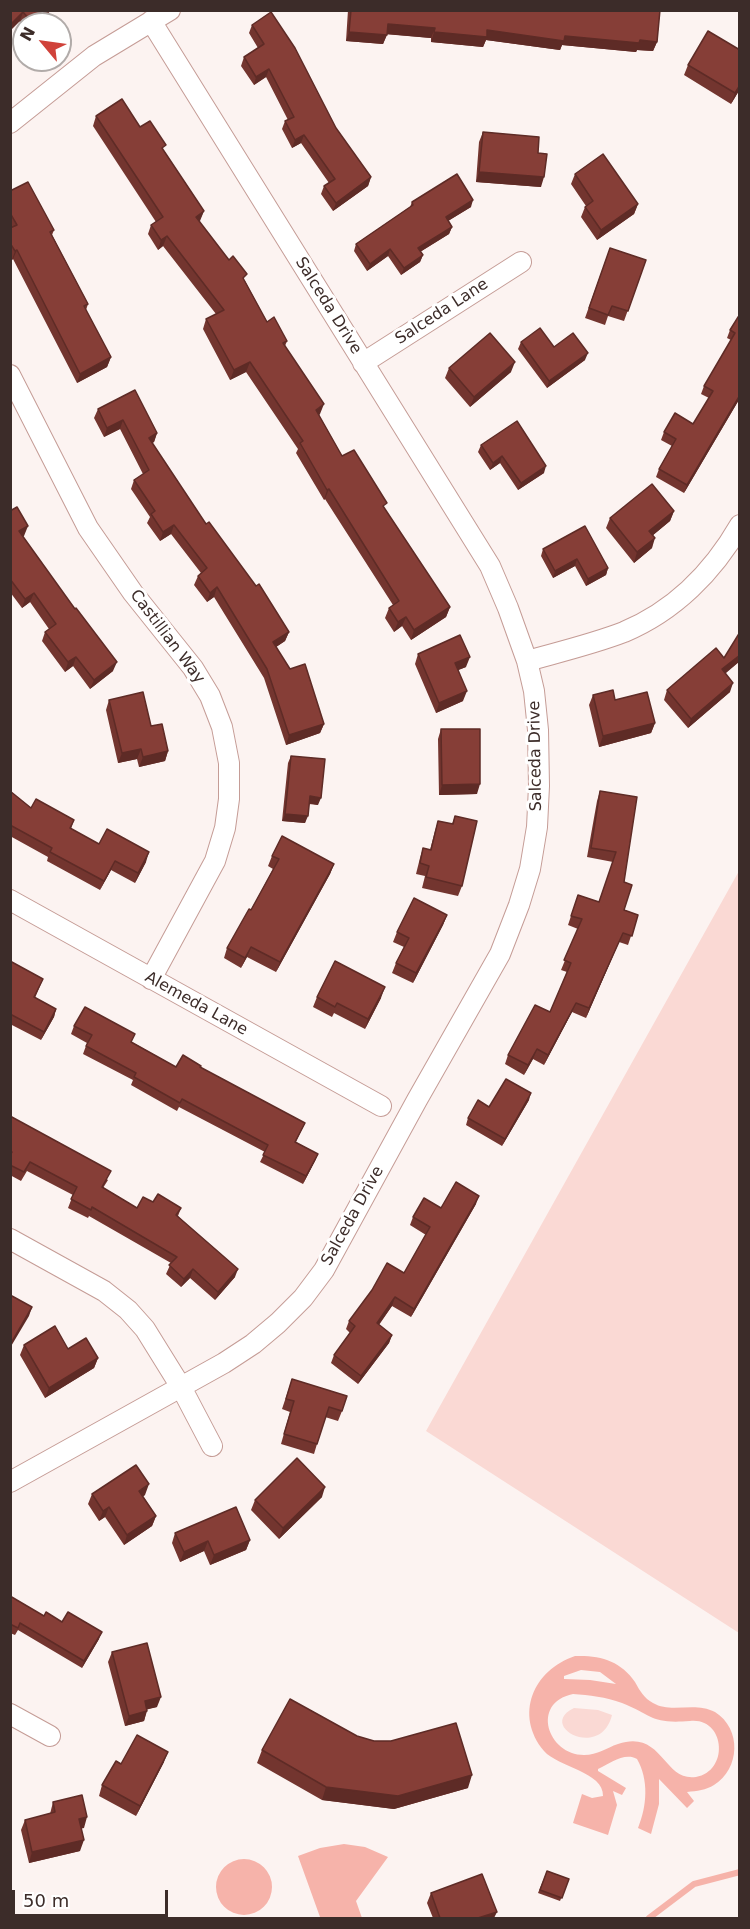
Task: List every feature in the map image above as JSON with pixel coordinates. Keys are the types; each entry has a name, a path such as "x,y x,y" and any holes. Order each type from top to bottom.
{"street":[{"path":"10,123 94,56 170,10"},
{"name":"Salceda Drive","path":"10,1482 181,1387 253,1344 303,1298 324,1270 500,954 530,869 537,827 538,730 534,692 527,662 490,566 152,21"},
{"name":"Salceda Lane","path":"363,363 521,262"},
{"name":"Castillian Way","path":"10,375 88,528 133,592 193,668 210,696 222,727 229,763 229,799 225,828 215,861 151,979"},
{"path":"527,662 622,632 652,618 682,596 707,572 728,546 740,525"},
{"name":"Alemeda Lane","path":"10,900 381,1106"},
{"path":"10,1239 104,1291 128,1310 145,1329 181,1387 212,1446"},
{"path":"10,1714 50,1736"}],"shaded area":[{"path":"739,871 739,1633 426,1431"},
{"path":"575,1656 601,1658 623,1669 642,1694 653,1703 668,1708 699,1708 715,1712 724,1719 733,1738 733,1759 729,1769 723,1778 711,1787 687,1792 694,1801 687,1808 659,1779 659,1804 651,1834 638,1828 645,1802 645,1784 641,1767 637,1759 622,1758 598,1769 626,1788 622,1795 613,1791 617,1805 608,1835 573,1823 582,1794 592,1798 603,1796 601,1788 588,1775 551,1757 544,1751 530,1723 533,1695 539,1683 560,1663","holes":["581,1670 600,1672 616,1684 564,1679 564,1676","573,1694 616,1701 660,1720 702,1722 716,1735 719,1745 714,1765 707,1773 696,1777 685,1776 676,1772 654,1749 633,1741 589,1755 571,1753 553,1738 548,1717 552,1707 560,1699"]},
{"path":"574,1708 598,1710 612,1715 606,1729 596,1736 585,1738 575,1736 566,1730 562,1723 564,1715"},
{"path":"344,1844 365,1847 388,1857 356,1901 362,1918 317,1918 320,1917 298,1856 320,1848"},
{"path":"239,1859 249,1859 264,1867 270,1876 272,1887 270,1898 264,1907 249,1915 239,1915 228,1910 221,1903 216,1892 216,1882 221,1871 228,1864"}],"building":[{"path":"10,10 43,10 40,12 12,12 10,25"},
{"path":"351,10 660,10 657,42 640,40 639,43 565,36 564,41 487,30 487,37 434,32 435,28 388,24 387,35 349,32"},
{"path":"271,12 295,48 336,128 371,177 336,203 324,186 335,179 304,135 295,140 285,121 294,117 269,69 256,77 244,57 264,44 252,25"},
{"path":"708,31 740,50 740,85 735,93 688,65"},
{"path":"122,99 140,127 150,121 166,145 162,148 204,211 196,217 229,260 233,256 247,274 243,278 267,322 274,317 287,341 283,343 324,404 316,410 342,456 354,450 387,503 383,506 450,607 414,630 406,617 398,622 389,608 399,601 329,489 327,490 300,443 303,441 250,362 234,370 206,319 224,310 167,236 161,240 151,225 163,217 96,116"},
{"path":"483,132 539,137 538,153 547,154 544,177 479,172"},
{"path":"603,154 638,204 601,230 585,207 593,201 575,174"},
{"path":"457,174 473,200 446,217 452,227 418,248 423,255 404,268 390,249 370,264 356,244 413,205 412,202"},
{"path":"28,182 54,230 50,232 88,304 84,306 111,357 80,374 17,250 15,251 10,243 10,228 17,225 10,213 10,191"},
{"path":"610,248 646,260 628,311 612,306 608,315 589,308"},
{"path":"740,314 740,395 687,485 659,469 676,439 664,432 675,413 693,424 713,391 704,386 735,333 730,330"},
{"path":"540,328 554,347 573,333 588,353 549,381 521,342"},
{"path":"490,333 515,362 474,397 449,368"},
{"path":"135,390 157,433 149,438 206,524 209,522 256,586 259,584 289,632 273,642 290,669 305,664 324,724 289,735 267,669 217,587 210,593 198,576 207,568 174,525 163,532 151,514 155,511 134,480 149,470 123,420 107,428 98,409"},
{"path":"517,421 546,466 521,483 502,456 493,463 481,445"},
{"path":"652,484 674,511 649,531 655,538 637,552 610,518"},
{"path":"17,507 28,526 19,531 75,609 117,662 94,680 76,657 68,662 45,632 56,624 34,593 25,599 10,579 10,511"},
{"path":"585,526 608,568 588,579 577,559 555,571 543,549"},
{"path":"740,632 740,655 722,669 733,683 691,719 667,690 716,648 724,658"},
{"path":"460,635 470,657 455,663 467,691 439,703 418,654"},
{"path":"613,690 615,700 647,692 655,723 603,736 593,695"},
{"path":"143,692 151,726 162,724 168,751 143,757 141,749 122,753 109,700"},
{"path":"441,729 480,729 480,784 442,785"},
{"path":"291,756 325,759 321,798 310,796 308,816 285,814"},
{"path":"10,791 31,808 36,799 74,820 70,828 99,844 107,829 149,852 138,873 115,861 104,881 50,852 52,848 10,825"},
{"path":"600,791 637,797 624,882 632,885 624,910 638,915 632,936 623,933 589,1008 576,1003 548,1055 537,1049 528,1065 508,1055 535,1005 550,1012 571,963 564,960 582,919 571,916 578,895 599,902 616,852 591,848"},
{"path":"455,816 477,821 462,886 426,877 429,866 420,863 423,848 431,850 438,821 453,824"},
{"path":"282,836 334,864 280,962 251,947 245,958 227,948 279,859 272,856"},
{"path":"414,898 447,915 416,973 396,963 409,938 397,932"},
{"path":"10,961 43,979 34,997 56,1009 44,1032 10,1014"},
{"path":"335,961 385,987 368,1019 337,1003 335,1007 317,997"},
{"path":"85,1007 135,1034 131,1042 176,1067 183,1055 200,1067 305,1123 295,1142 318,1154 306,1176 263,1155 268,1145 182,1099 180,1103 134,1077 136,1073 86,1046 92,1035 74,1026"},
{"path":"506,1079 531,1093 505,1139 468,1118 478,1100 489,1107"},
{"path":"10,1116 111,1171 102,1187 137,1208 143,1197 153,1202 158,1194 181,1208 176,1215 238,1269 218,1292 193,1269 184,1279 169,1265 177,1257 92,1207 91,1210 71,1199 77,1187 30,1162 24,1172 10,1165 12,1152 10,1151"},
{"path":"456,1182 479,1196 414,1309 395,1297 377,1323 392,1335 361,1376 334,1355 355,1326 349,1321 372,1290 387,1263 404,1273 430,1227 413,1217 424,1198 441,1208"},
{"path":"12,1296 32,1307 10,1345 10,1298"},
{"path":"55,1326 68,1349 86,1338 98,1358 49,1388 24,1345"},
{"path":"292,1379 347,1396 342,1411 329,1407 317,1444 284,1434 294,1401 286,1399"},
{"path":"297,1458 325,1487 283,1528 255,1500"},
{"path":"136,1465 149,1484 139,1491 156,1516 127,1535 109,1507 103,1511 92,1494"},
{"path":"236,1507 250,1540 214,1555 208,1541 184,1552 175,1533"},
{"path":"10,1596 44,1616 46,1612 62,1622 68,1612 102,1632 84,1661 20,1623 18,1628 10,1624"},
{"path":"147,1643 161,1697 145,1701 147,1711 129,1716 112,1652"},
{"path":"290,1699 357,1736 374,1741 391,1741 456,1723 472,1775 398,1796 326,1787 262,1750"},
{"path":"137,1735 168,1752 140,1806 102,1785 116,1761 121,1764"},
{"path":"82,1795 87,1817 79,1819 84,1840 32,1852 25,1820 55,1812 53,1802"},
{"path":"547,1871 569,1879 562,1898 540,1890"},
{"path":"482,1874 497,1912 478,1918 440,1918 431,1893"}],"waterway":[{"path":"649,1918 694,1884 740,1872"}]}
